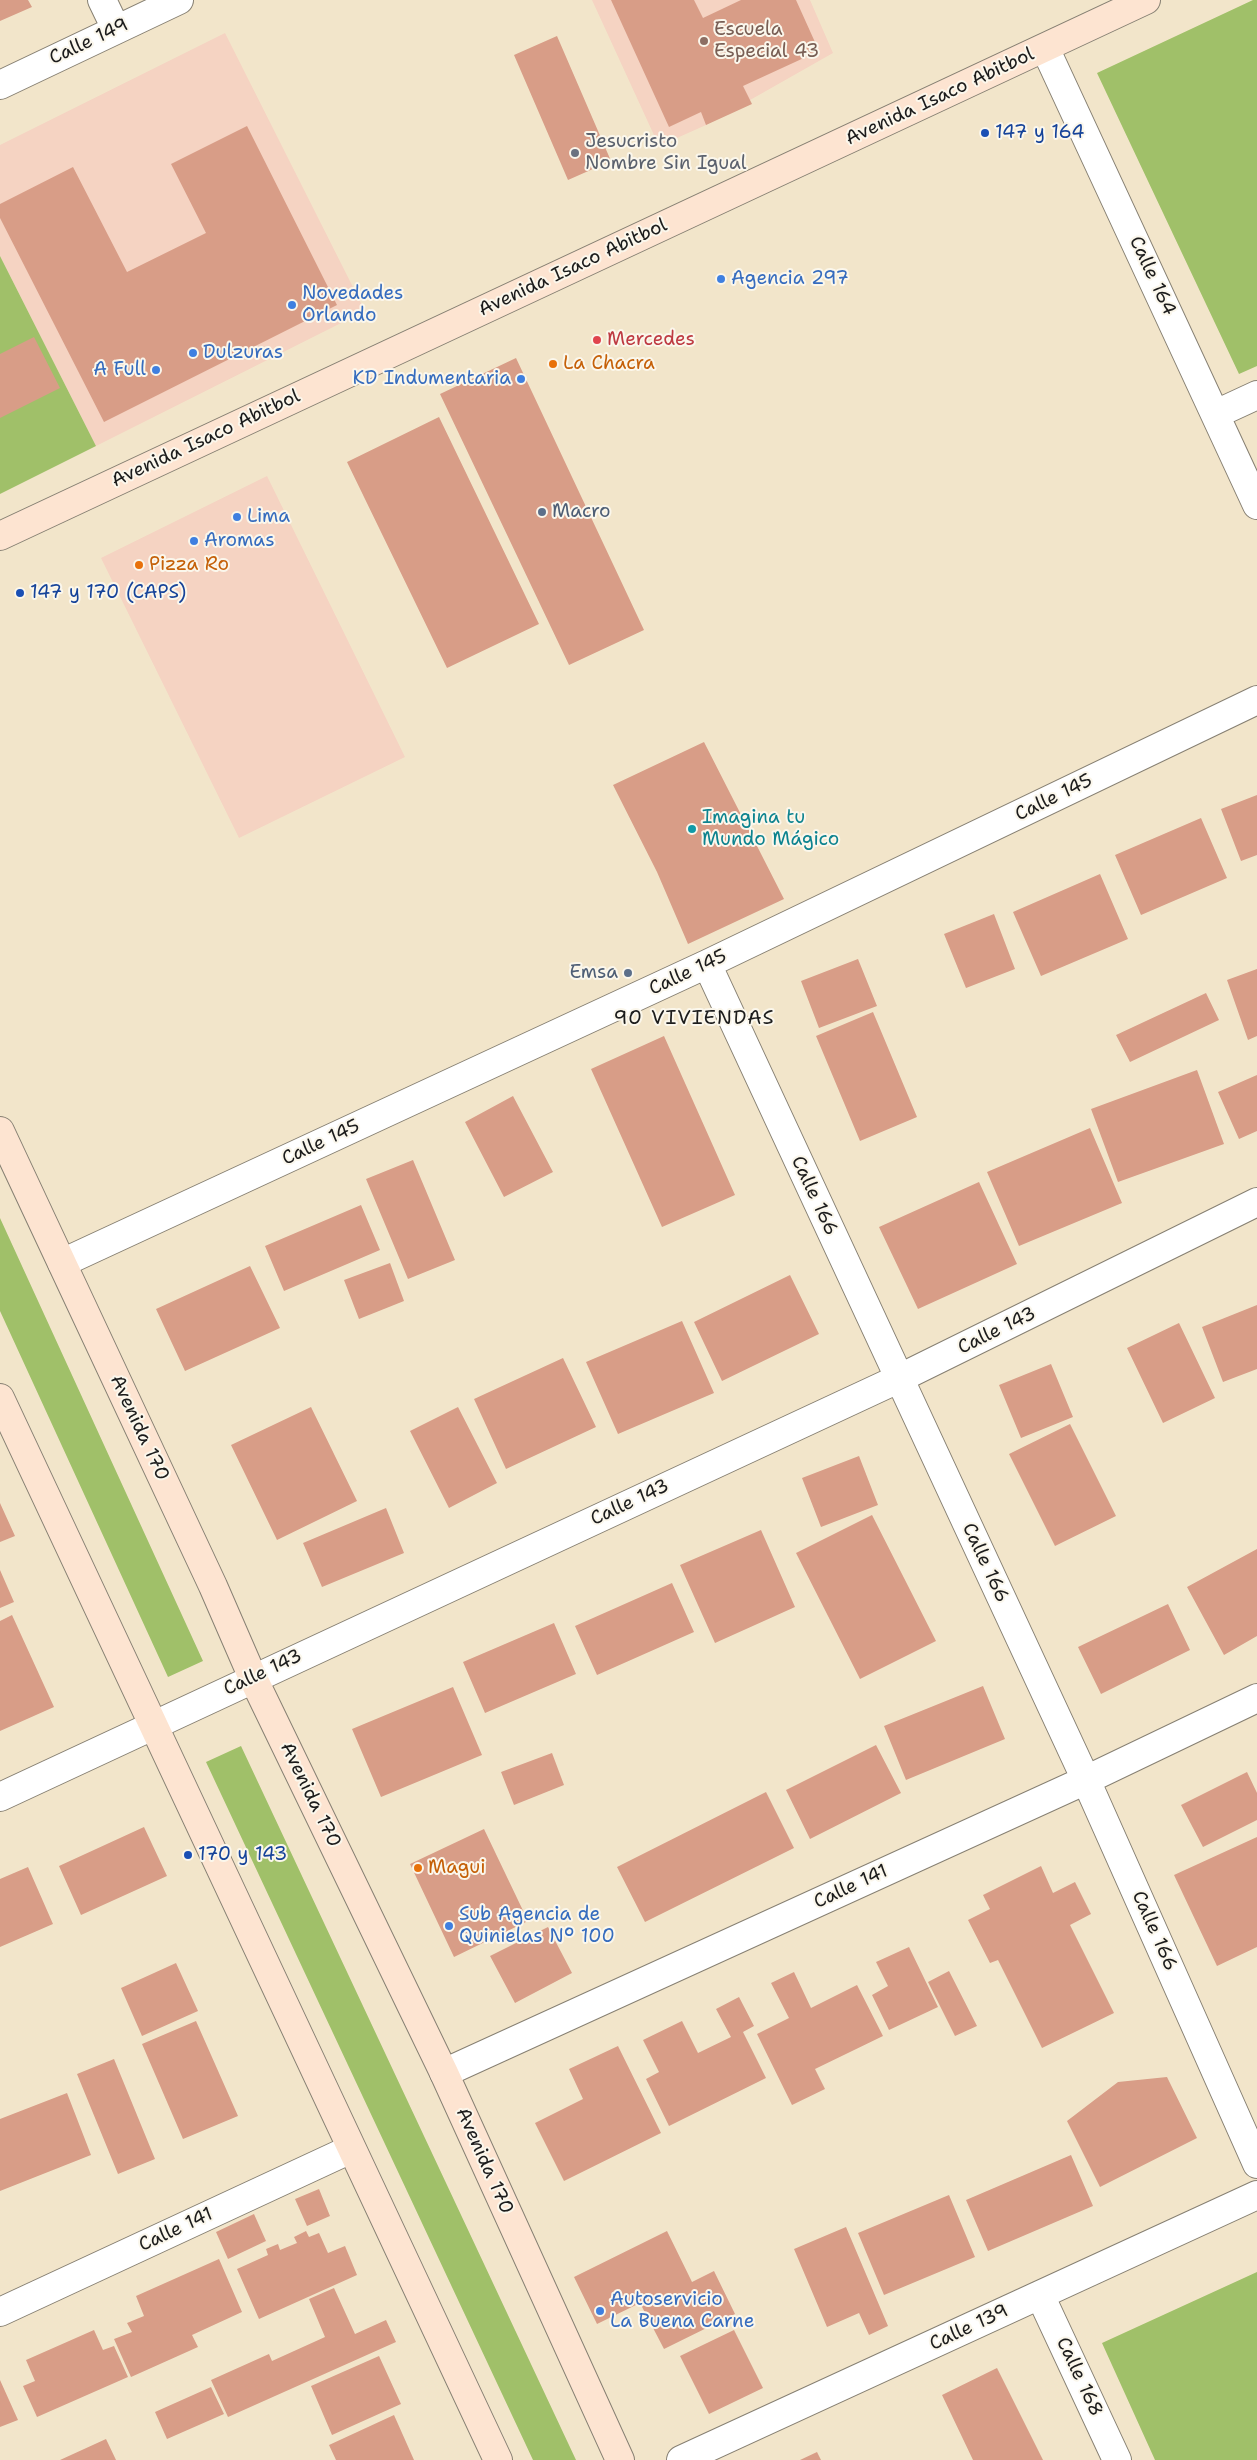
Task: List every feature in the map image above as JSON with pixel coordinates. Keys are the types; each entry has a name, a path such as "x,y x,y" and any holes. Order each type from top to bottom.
{"main road":[{"name":"Avenida Isaco Abitbol","path":"0,536 1146,0"},
{"name":"Avenida 170","path":"0,1130 213,1586 253,1678 444,2073 620,2460"},
{"path":"0,1398 498,2460"}],"street":[{"path":"102,0 116,29"},
{"name":"Calle 149","path":"0,85 179,0"},
{"name":"Calle 164","path":"1045,48 1257,505"},
{"path":"1216,414 1257,395"},
{"name":"Calle 145","path":"62,1263 707,964 1257,700"},
{"name":"Calle 166","path":"707,964 898,1379 1086,1780 1257,2164"},
{"name":"Calle 143","path":"0,1796 898,1379 1257,1202"},
{"name":"Calle 141","path":"444,2073 1086,1780 1257,1698"},
{"name":"Calle 141","path":"0,2312 351,2149"},
{"name":"Calle 139","path":"681,2460 1257,2195"},
{"name":"Calle 168","path":"1040,2295 1117,2460"}],"shaded area":[{"path":"592,0 810,0 833,53 706,125 659,146"},
{"path":"225,33 365,311 96,446 0,256 0,145"},
{"path":"267,476 405,757 239,838 101,558"}],"green space":[{"path":"1253,0 1257,0 1257,366 1239,374 1097,73"},
{"path":"0,256 96,446 0,494"},
{"path":"0,1218 203,1661 168,1677 0,1311"},
{"path":"241,1746 576,2460 533,2460 206,1762"},
{"path":"1257,2272 1257,2460 1155,2460 1102,2343"}],"building":[{"path":"0,0 28,0 32,7 0,21"},
{"path":"611,0 694,0 703,18 741,0 796,0 819,51 743,86 752,104 706,125 701,112 669,127"},
{"path":"557,36 611,161 568,180 514,55"},
{"path":"247,126 337,305 104,422 0,218 0,204 73,167 127,272 206,233 171,164"},
{"path":"34,337 60,388 0,418 0,354"},
{"name":"Macro","path":"516,358 644,630 569,665 440,394"},
{"path":"439,417 539,624 447,668 347,462"},
{"name":"Imagina tu Mundo Mágico","path":"704,742 784,899 688,944 657,872 613,785"},
{"path":"1257,795 1257,855 1241,861 1221,809"},
{"path":"1201,818 1227,878 1141,915 1115,855"},
{"path":"1100,874 1128,939 1041,976 1013,912"},
{"path":"994,914 1015,969 966,988 944,934"},
{"path":"858,959 877,1006 819,1028 801,981"},
{"path":"1257,969 1257,1036 1248,1040 1227,980"},
{"path":"1206,993 1219,1020 1130,1062 1116,1035"},
{"path":"873,1012 917,1117 860,1141 816,1036"},
{"path":"664,1036 735,1195 662,1227 591,1069"},
{"path":"1197,1070 1224,1144 1118,1182 1091,1109"},
{"path":"1257,1075 1257,1131 1239,1139 1218,1092"},
{"path":"513,1096 553,1172 504,1197 465,1122"},
{"path":"1090,1128 1122,1203 1019,1246 987,1172"},
{"path":"413,1160 455,1260 408,1279 366,1179"},
{"path":"979,1182 1017,1264 918,1309 879,1227"},
{"path":"361,1205 380,1250 284,1291 265,1246"},
{"path":"390,1263 404,1301 359,1319 344,1280"},
{"path":"250,1266 280,1328 185,1371 156,1309"},
{"path":"790,1275 819,1334 722,1381 694,1322"},
{"path":"1257,1305 1257,1369 1223,1382 1202,1327"},
{"path":"682,1321 714,1393 618,1434 586,1362"},
{"path":"1179,1323 1215,1398 1163,1423 1127,1348"},
{"path":"563,1358 596,1427 506,1469 474,1399"},
{"path":"1051,1364 1073,1417 1021,1438 999,1385"},
{"path":"311,1407 357,1501 277,1540 231,1445"},
{"path":"458,1407 497,1483 449,1508 410,1431"},
{"path":"1070,1424 1116,1516 1055,1546 1009,1454"},
{"path":"859,1456 878,1505 821,1527 802,1478"},
{"path":"0,1503 15,1536 0,1542"},
{"path":"386,1508 404,1553 322,1587 303,1543"},
{"path":"872,1515 936,1641 860,1679 796,1553"},
{"path":"761,1530 795,1607 715,1643 680,1565"},
{"path":"1257,1549 1257,1636 1224,1655 1187,1587"},
{"path":"0,1570 14,1602 0,1608"},
{"path":"672,1583 694,1632 597,1675 575,1626"},
{"path":"1168,1604 1190,1650 1101,1694 1078,1647"},
{"path":"12,1615 54,1707 0,1731 0,1621"},
{"path":"554,1623 576,1674 485,1713 463,1662"},
{"path":"983,1686 1005,1739 906,1780 884,1726"},
{"path":"453,1687 482,1755 381,1797 352,1729"},
{"path":"876,1745 901,1793 810,1839 786,1790"},
{"path":"552,1753 564,1785 514,1805 501,1772"},
{"path":"1247,1772 1257,1793 1257,1820 1203,1847 1181,1805"},
{"path":"766,1792 794,1848 645,1922 617,1867"},
{"path":"144,1827 167,1876 81,1915 59,1866"},
{"path":"484,1829 528,1921 454,1957 410,1864"},
{"path":"1257,1837 1257,1947 1217,1966 1174,1875"},
{"path":"1041,1866 1053,1893 1075,1882 1091,1914 1070,1925 1114,2013 1042,2048 998,1960 990,1963 968,1920 990,1909 983,1895"},
{"path":"28,1867 53,1924 0,1947 0,1879"},
{"path":"548,1927 572,1973 515,2003 490,1956"},
{"path":"909,1947 938,2007 889,2030 872,1995 888,1986 876,1962"},
{"path":"176,1963 198,2011 142,2036 121,1988"},
{"path":"949,1971 977,2026 955,2036 928,1982"},
{"path":"794,1972 811,2008 857,1985 883,2036 815,2069 825,2089 792,2105 757,2034 789,2018 771,1983"},
{"path":"739,1997 754,2026 743,2032 766,2078 669,2126 646,2079 659,2072 643,2040 682,2021 698,2053 731,2037 716,2009"},
{"path":"196,2021 238,2116 183,2139 142,2044"},
{"path":"618,2046 661,2133 564,2181 535,2123 583,2099 569,2069"},
{"path":"114,2059 155,2159 118,2174 77,2074"},
{"path":"1167,2077 1197,2138 1100,2187 1067,2121 1118,2082"},
{"path":"67,2093 91,2155 0,2191 0,2119"},
{"path":"1071,2155 1093,2206 988,2251 966,2200"},
{"path":"319,2189 330,2216 307,2226 295,2199"},
{"path":"949,2195 975,2257 884,2295 858,2233"},
{"path":"254,2214 266,2241 228,2259 216,2232"},
{"path":"846,2227 888,2326 869,2335 859,2313 827,2327 794,2249"},
{"path":"306,2231 309,2237 319,2233 328,2253 345,2246 357,2275 259,2319 237,2269 268,2255 266,2249 278,2244 280,2250 297,2243 294,2237"},
{"path":"667,2231 692,2282 714,2271 735,2314 664,2349 640,2303 597,2324 574,2277"},
{"path":"219,2259 242,2312 192,2335 198,2347 131,2377 114,2339 132,2332 127,2323 144,2316 136,2296"},
{"path":"334,2288 355,2334 386,2320 396,2342 228,2417 211,2380 269,2354 272,2361 325,2337 309,2299"},
{"path":"94,2330 103,2350 114,2346 128,2377 37,2417 23,2386 35,2381 26,2360"},
{"path":"734,2330 763,2388 709,2414 680,2356"},
{"path":"379,2356 401,2404 332,2435 311,2386"},
{"path":"997,2368 1043,2460 973,2460 942,2395"},
{"path":"0,2380 18,2420 0,2427"},
{"path":"211,2387 224,2414 167,2439 155,2412"},
{"path":"394,2415 414,2460 336,2460 329,2445"},
{"path":"106,2439 116,2460 60,2460"},
{"path":"817,2452 821,2460 800,2460"}],"place":[{"name":"Escuela Especial 43","path":"704,41"},
{"name":"147 y 164","path":"985,133"},
{"name":"Jesucristo Nombre Sin Igual","path":"575,153"},
{"name":"Agencia 297","path":"721,279"},
{"name":"Novedades Orlando","path":"292,305"},
{"name":"Mercedes","path":"597,340"},
{"name":"Dulzuras","path":"193,353"},
{"name":"La Chacra","path":"553,364"},
{"name":"A Full","path":"156,370"},
{"name":"KD Indumentaria","path":"521,379"},
{"name":"Macro","path":"542,512"},
{"name":"Lima","path":"237,517"},
{"name":"Aromas","path":"194,541"},
{"name":"Pizza Ro","path":"139,565"},
{"name":"147 y 170 (CAPS)","path":"20,593"},
{"name":"Imagina tu Mundo Mágico","path":"692,829"},
{"name":"Emsa","path":"628,973"},
{"name":"170 y 143","path":"188,1855"},
{"name":"Magui","path":"418,1868"},
{"name":"Sub Agencia de Quinielas N° 100","path":"449,1926"},
{"name":"Autoservicio La Buena Carne","path":"600,2311"}],"district":[{"name":"90 VIVIENDAS","path":"694,1019"}]}
